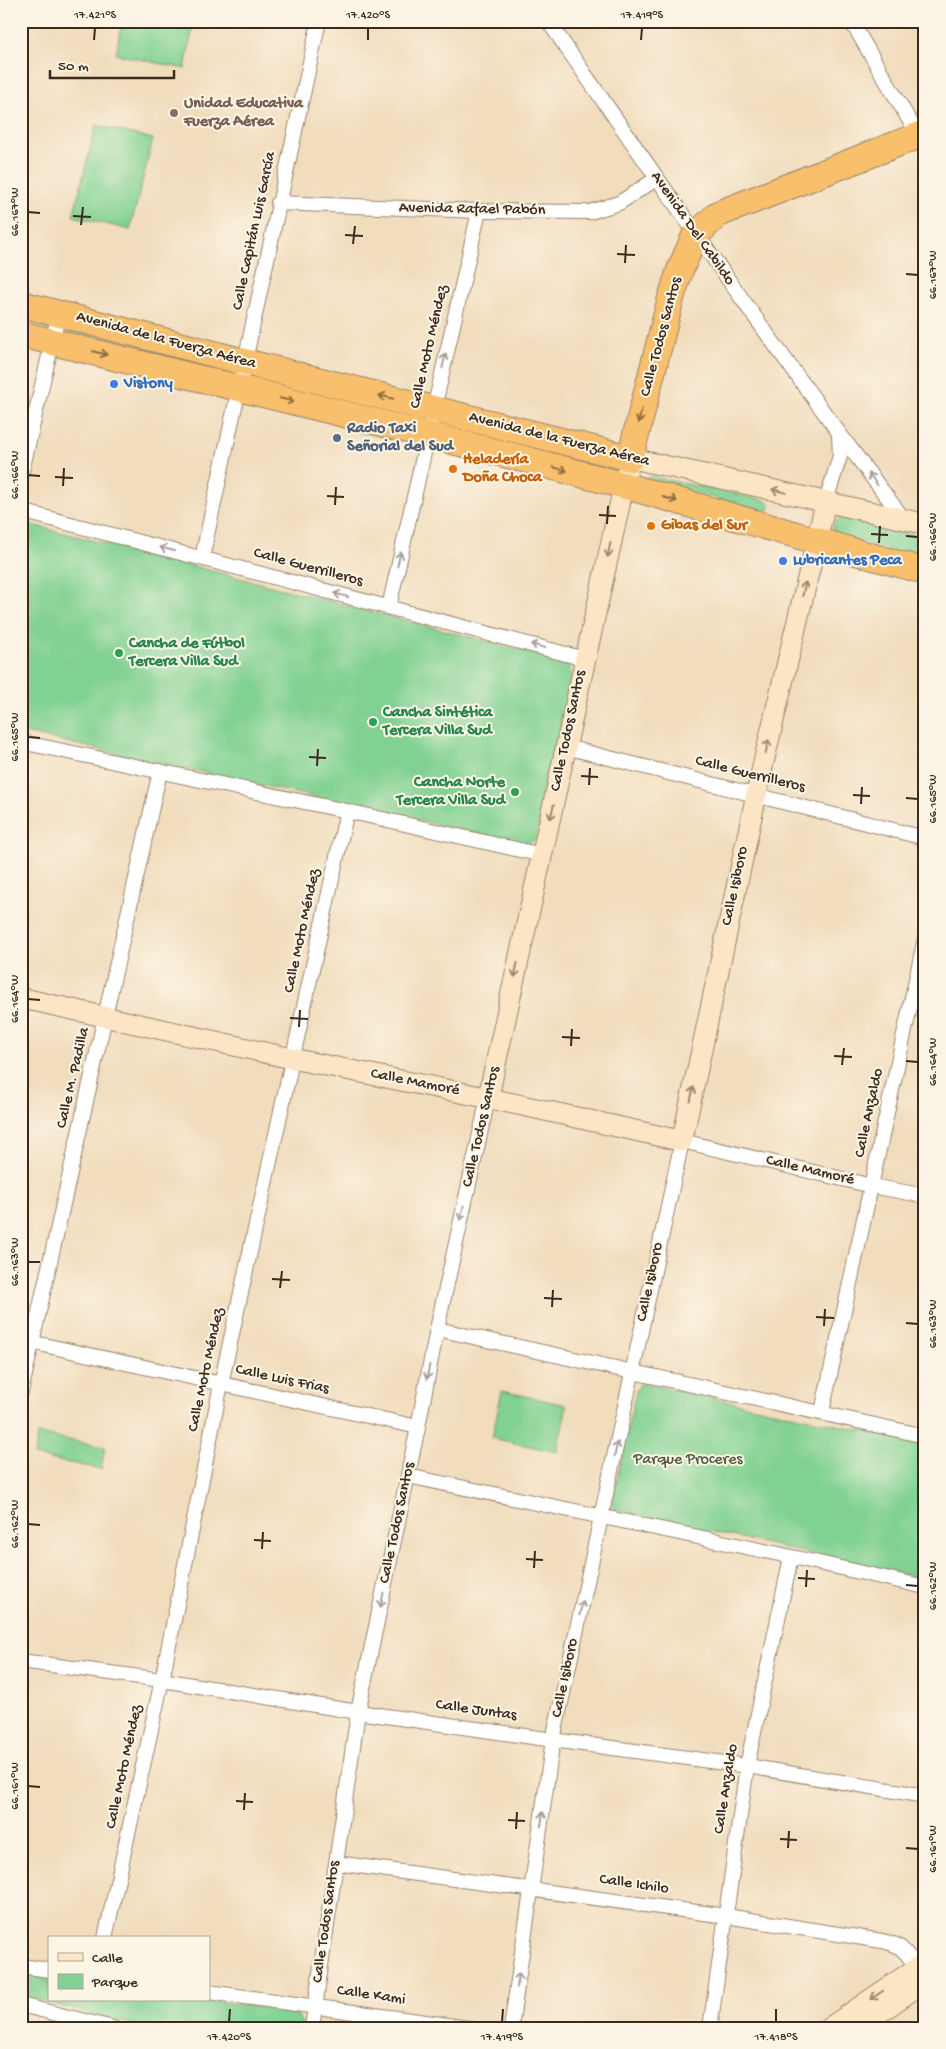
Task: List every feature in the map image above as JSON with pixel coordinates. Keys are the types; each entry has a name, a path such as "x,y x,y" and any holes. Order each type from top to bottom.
{"highway":[{"path":"696,236 718,214 922,134"},
{"name":"Calle Todos Santos","path":"630,458 671,298 680,270 696,236"},
{"name":"Avenida de la Fuerza Aérea","path":"21,304 630,458"},
{"name":"Avenida de la Fuerza Aérea","path":"21,334 428,435 623,486 815,542 925,571"}],"street":[{"name":"Calle Capitán Luis García","path":"202,558 319,21"},
{"name":"Avenida Del Cabildo","path":"548,21 696,236 839,435 903,518"},
{"path":"852,21 922,134"},
{"name":"Avenida Rafael Pabón","path":"278,203 479,211 590,212 619,203 656,179"},
{"name":"Calle Moto Méndez","path":"389,607 479,211"},
{"path":"21,476 59,313"},
{"path":"815,542 840,456 839,435"},
{"name":"Calle Todos Santos","path":"312,2028 358,1712 418,1427 436,1329 630,458"},
{"name":"Avenida de la Fuerza Aérea","path":"630,458 925,524"},
{"name":"Calle Guerrilleros","path":"21,511 585,659"},
{"name":"Calle Isiboro","path":"511,2028 553,1740 756,795 815,542"},
{"path":"21,742 347,811 542,855"},
{"name":"Calle Guerrilleros","path":"566,747 925,838"},
{"name":"Calle M. Padilla","path":"21,1392 26,1341 105,1017 160,771"},
{"name":"Calle Moto Méndez","path":"104,1936 162,1680 221,1384 347,811"},
{"name":"Calle Anzaldo","path":"822,1412 925,938"},
{"name":"Calle Mamoré","path":"21,998 294,1059 488,1098 872,1186 925,1196"},
{"path":"436,1329 925,1436"},
{"name":"Calle Luis Frias","path":"26,1341 418,1427"},
{"path":"408,1476 791,1557 925,1588"},
{"name":"Calle Anzaldo","path":"710,2028 747,1766 791,1557"},
{"name":"Calle Juntas","path":"21,1661 162,1680 358,1712 747,1766 925,1796"},
{"name":"Calle Ichilo","path":"336,1863 726,1916 895,1944 904,1950 923,1970"},
{"path":"21,1966 48,1970"},
{"path":"829,2028 923,1970"},
{"path":"858,2028 923,1970"},
{"name":"Calle Kami","path":"210,1992 469,2028"},
{"path":"21,2005 113,2028"}],"green space":[{"path":"122,21 194,21 185,69 116,54"},
{"path":"96,125 153,139 130,230 73,216"},
{"path":"69,329 231,371 230,373 68,333"},
{"path":"649,476 764,500 769,503 770,508 766,513 647,479"},
{"path":"841,518 925,537 925,561 836,535 833,525"},
{"path":"21,522 560,660 569,667 572,678 536,839 529,843 521,843 21,732"},
{"name":"Parque Proceres","path":"644,1383 925,1444 925,1579 614,1510 612,1502 636,1391 640,1384"},
{"path":"502,1391 567,1405 557,1452 492,1438"},
{"path":"38,1434 105,1447 101,1469 34,1456"},
{"path":"21,1973 48,1977 48,2002 210,2002 210,2000 293,2012 298,2016 304,2028 146,2028 21,1996"}],"place":[{"name":"Unidad Educativa Fuerza Aérea","path":"174,113"},
{"name":"Vistony","path":"114,384"},
{"name":"Radio Taxi Señorial del Sud","path":"337,438"},
{"name":"Heladería Doña Choca","path":"453,469"},
{"name":"Gibas del Sur","path":"651,526"},
{"name":"Lubricantes Peca","path":"783,561"},
{"name":"Cancha de Fútbol Tercera Villa Sud","path":"119,653"},
{"name":"Cancha Sintética Tercera Villa Sud","path":"373,722"},
{"name":"Cancha Norte Tercera Villa Sud","path":"515,792"}]}
